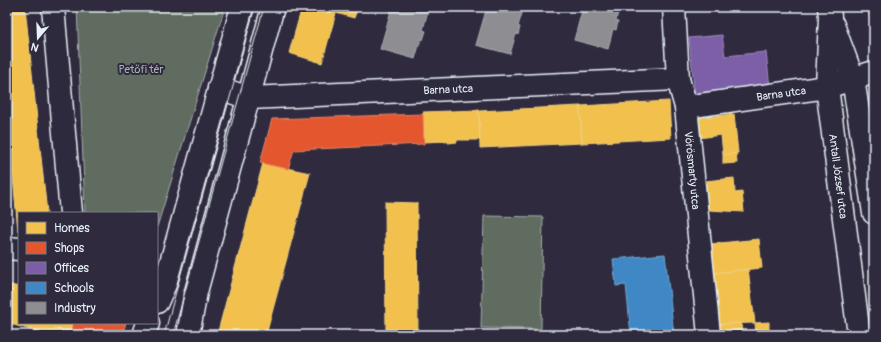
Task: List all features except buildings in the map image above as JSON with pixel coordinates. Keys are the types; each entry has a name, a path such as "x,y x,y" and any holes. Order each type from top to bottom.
{"street":[{"path":"53,7 71,212"},
{"path":"196,292 160,289 242,7"},
{"path":"188,335 196,292 274,7"},
{"name":"Vörösmarty utca","path":"674,7 678,79 686,107 709,335"},
{"name":"Antall József utca","path":"830,12 853,79 874,213"},
{"name":"Antall József utca","path":"830,12 827,87 859,335"},
{"name":"Barna utca","path":"686,107 827,87 874,72"},
{"name":"Barna utca","path":"219,88 249,98 678,79"},
{"path":"7,248 18,249"},
{"path":"144,335 148,324"}],"green space":[{"name":"Petőfi tér","path":"77,7 225,7 158,224 158,212 85,212"},
{"path":"484,216 543,217 541,329 481,328"}],"tram line":[{"path":"164,335 255,7"},
{"path":"173,335 264,7"}]}
